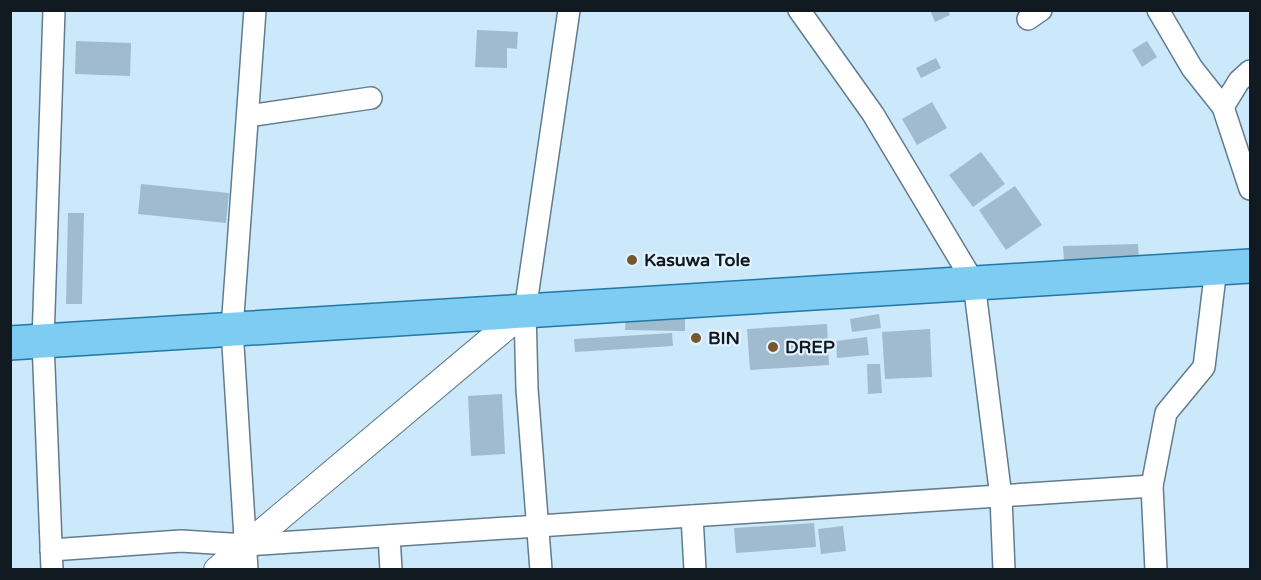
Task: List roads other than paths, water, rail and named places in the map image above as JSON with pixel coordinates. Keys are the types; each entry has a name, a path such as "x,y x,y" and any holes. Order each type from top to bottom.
{"main road":[{"path":"10,343 1251,266"}],"street":[{"path":"54,10 43,341 51,560 181,541 246,558"},
{"path":"246,558 232,329 255,10"},
{"path":"541,570 527,389 525,311 569,10"},
{"path":"799,10 873,114 974,283 1001,496 1004,570"},
{"path":"1158,10 1192,68 1223,107 1251,189"},
{"path":"1223,107 1239,81 1251,71"},
{"path":"248,116 371,98"},
{"path":"1156,570 1152,486 1166,413 1204,367 1216,268"},
{"path":"246,558 525,311"},
{"path":"217,570 246,558 389,536 1152,486"},
{"path":"692,516 695,570"},
{"path":"389,536 391,570"}],"place":[{"name":"Kasuwa Tole","path":"632,260"},
{"name":"BIN","path":"696,338"},
{"name":"DREP","path":"773,347"}]}
